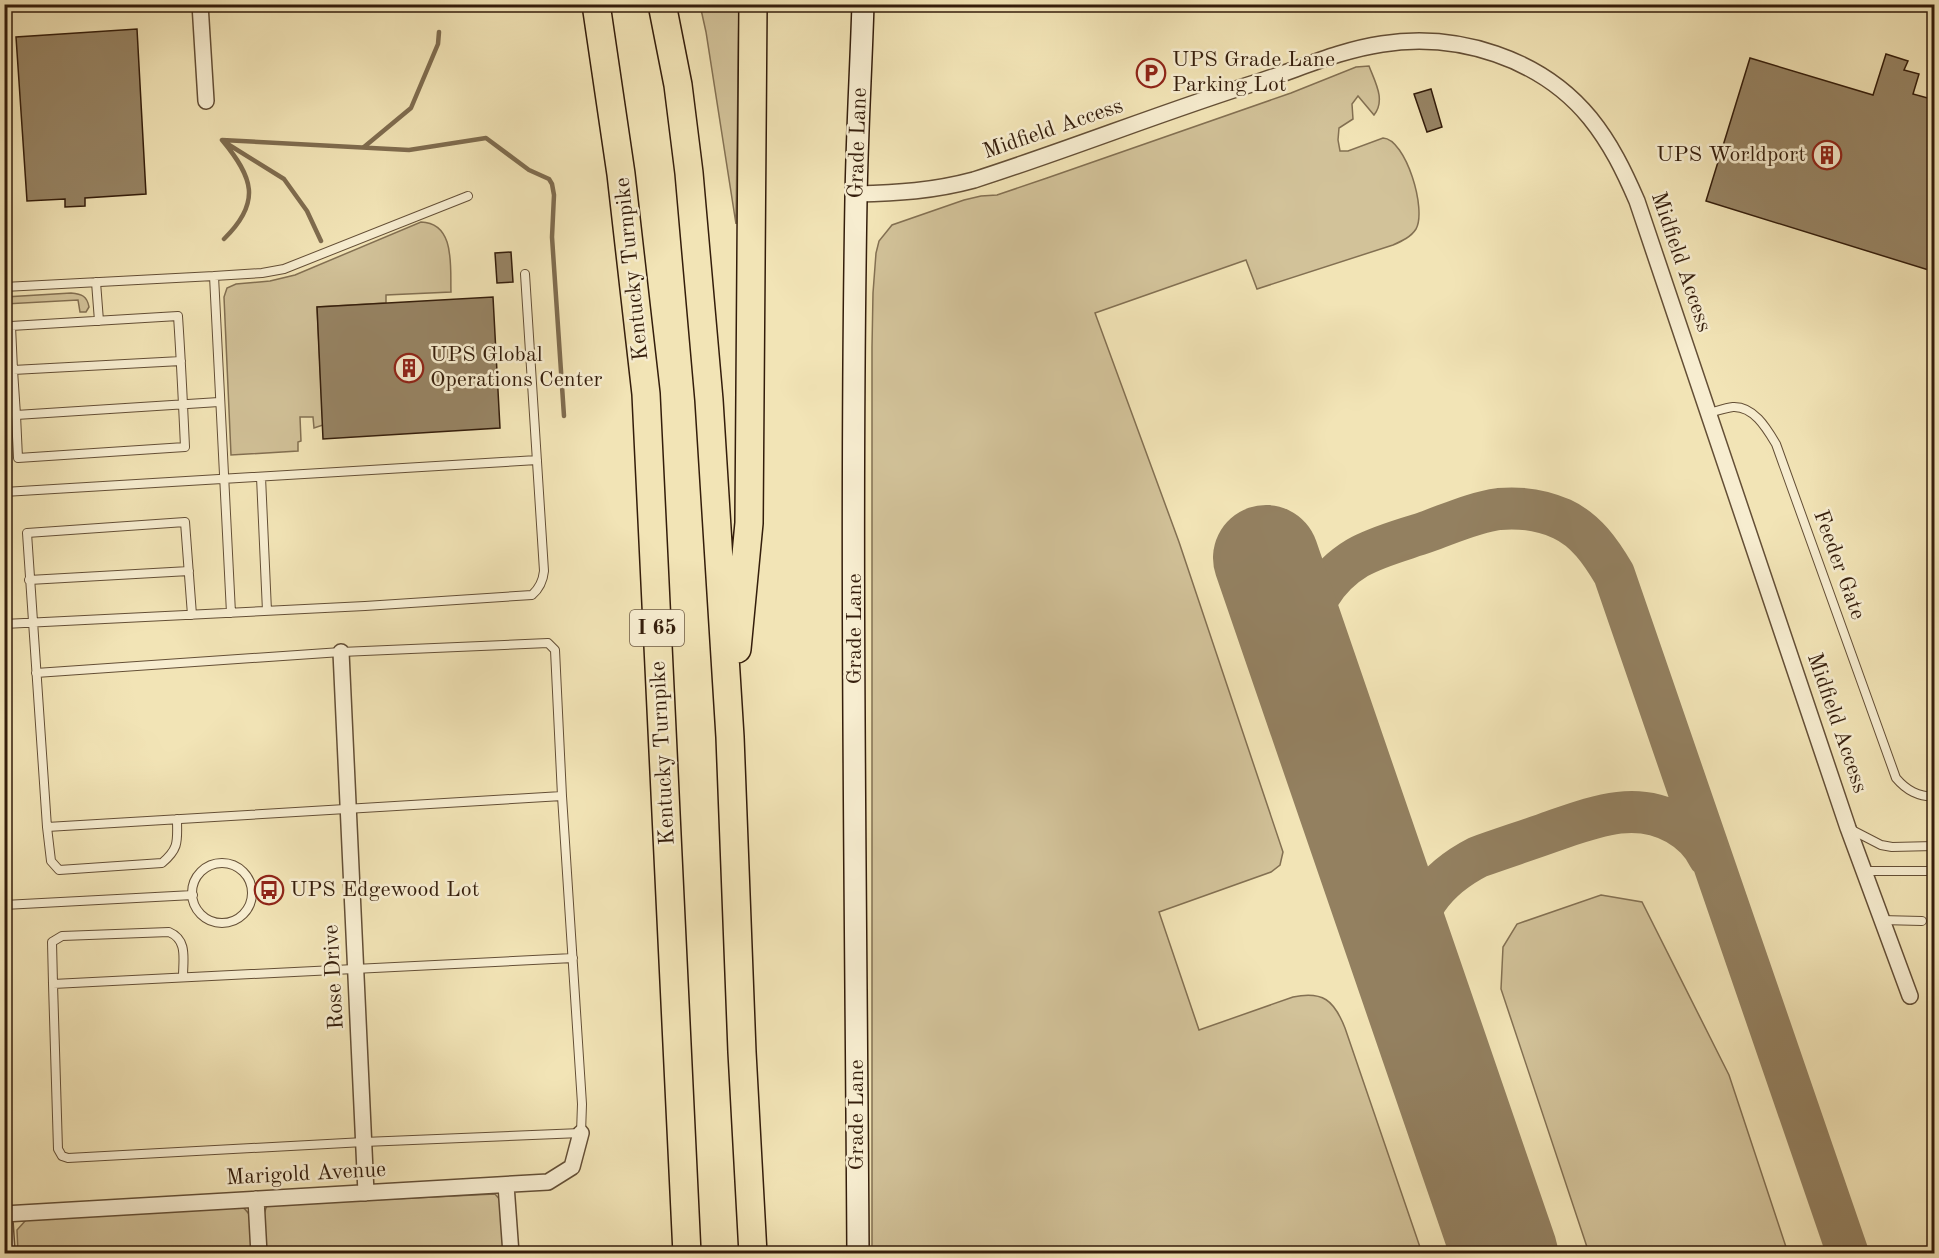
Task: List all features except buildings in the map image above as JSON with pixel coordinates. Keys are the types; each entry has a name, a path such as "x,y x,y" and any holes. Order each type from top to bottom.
{"highway":[{"name":"Kentucky Turnpike","path":"596,4 621,174 646,394 687,1254"},
{"path":"662,4 679,96 700,285 729,737 753,1254"},
{"path":"729,737 749,523 753,4"}],"main road":[{"name":"Grade Lane","path":"858,1254 854,597 856,194 863,4"}],"street":[{"path":"200,4 206,100"},
{"name":"Midfield Access","path":"856,194 919,192 974,180 1234,89 1352,51 1410,40 1470,46 1498,54 1545,79 1575,101 1606,140 1621,164 1637,201 1848,828 1910,996"},
{"name":"Rose Drive","path":"341,652 366,1193"},
{"name":"Marigold Avenue","path":"5,1212 256,1200 548,1182 572,1167 581,1133"},
{"path":"506,1185 511,1254"},
{"path":"256,1200 259,1254"},
{"path":"5,1212 7,1254"}],"lane":[{"path":"4,287 262,273 284,269 468,196"},
{"path":"4,624 532,595 543,581 544,571 525,274"},
{"path":"214,276 231,613"},
{"path":"96,282 99,321"},
{"path":"178,316 181,361 185,447 18,458 11,326 178,316"},
{"path":"13,370 181,361"},
{"path":"16,415 219,402"},
{"name":"Feeder Gate","path":"1709,413 1734,407 1747,410 1768,430 1776,444 1896,778 1905,789 1921,796 1935,797"},
{"path":"4,492 537,460"},
{"path":"261,477 267,611"},
{"path":"177,819 177,846 171,856 162,863 59,870 51,861 27,533 185,522 192,615"},
{"path":"29,580 189,571"},
{"path":"36,673 341,652 548,643 555,650 582,1104 581,1133 68,1158 62,1156 58,1149 52,942 62,936 169,932 177,936 183,944 183,977"},
{"path":"47,826 562,796"},
{"path":"1848,828 1881,845 1935,846"},
{"path":"214,864 234,865 249,878 252,887 252,897 243,914 236,920 226,922 217,922 207,918 195,904 192,895 198,876 214,864"},
{"path":"1864,871 1935,871"},
{"path":"4,905 192,895"},
{"path":"1881,920 1922,921"},
{"path":"53,984 573,958"}],"shaded area":[{"path":"700,5 739,5 736,224 706,32"},
{"path":"1369,66 1378,91 1377,109 1374,115 1358,96 1352,104 1353,119 1339,128 1340,151 1348,151 1383,138 1391,141 1399,150 1412,177 1419,207 1419,220 1412,234 1393,245 1257,289 1246,260 1095,313 1179,542 1283,852 1280,865 1271,872 1159,912 1199,1030 1303,995 1320,997 1332,1004 1345,1028 1422,1253 872,1253 872,347 873,293 879,241 892,225 964,200 997,195 1291,93 1356,67"},
{"path":"421,222 432,224 446,238 449,248 451,292 386,295 386,303 317,307 323,425 314,428 313,417 300,417 301,441 298,442 298,451 231,455 224,297 227,288 236,284 270,281 295,275"},
{"path":"71,293 85,298 89,307 86,312 80,312 78,300 5,304 5,297"},
{"path":"1601,895 1642,902 1729,1075 1788,1253 1589,1253 1501,989 1503,947 1517,924"},
{"path":"495,1194 501,1201 506,1253 266,1253 264,1214 267,1205"},
{"path":"242,1207 252,1221 254,1253 18,1253 17,1230 26,1220"}],"waterway":[{"path":"364,147 411,108 438,44 439,32"},
{"path":"224,239 244,213 249,190 241,166 222,140 409,150 486,138 529,170 549,179 552,184 554,195 552,237 564,416"},
{"path":"226,143 284,179 307,211 321,241"}],"taxiway":[{"path":"1307,680 1306,637 1314,606 1323,590 1336,575 1365,554 1471,515 1507,508 1547,513 1571,524 1592,542 1614,574 1848,1254"},
{"path":"1417,999 1411,966 1411,944 1414,927 1420,913 1438,886 1450,875 1478,857 1599,816 1631,812 1662,817 1677,824 1696,838 1709,857"}],"runway":[{"path":"1266,558 1505,1254"}],"place":[{"name":"UPS Grade Lane Parking Lot","path":"1151,73"},
{"name":"UPS Worldport","path":"1827,155"},
{"name":"UPS Global Operations Center","path":"409,368"},
{"name":"UPS Edgewood Lot","path":"269,890"}]}
